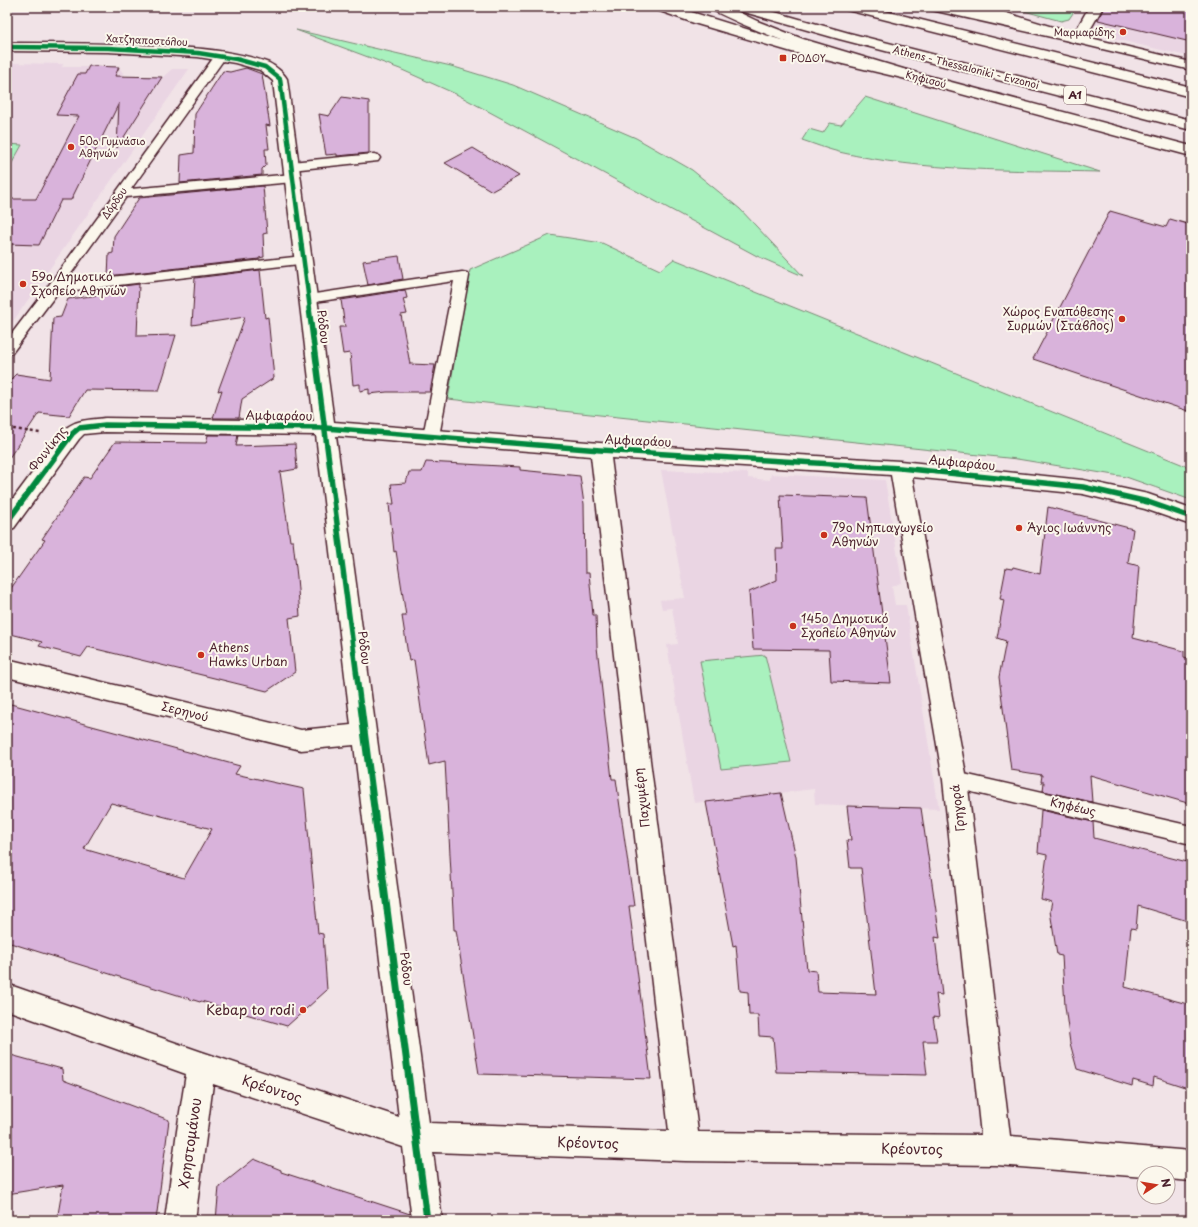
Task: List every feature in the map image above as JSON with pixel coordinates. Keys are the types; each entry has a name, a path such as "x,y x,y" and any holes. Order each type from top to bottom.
{"main road":[{"name":"Κηφισού","path":"662,7 702,21 797,49 905,74 1191,151"},
{"path":"717,7 752,24 798,42 905,74"},
{"name":"Athens - Thessaloniki - Evzonoi","path":"742,7 844,36 1191,125"},
{"path":"852,7 1191,92"},
{"path":"936,7 1191,66"},
{"path":"972,7 1078,39"},
{"path":"1078,39 1096,7"},
{"name":"Χατζηαποστόλου","path":"7,47 156,49 221,55 268,67 278,74 280,79"},
{"name":"Ρόδου","path":"280,79 427,1220"},
{"name":"Αμφιαράου","path":"79,428 105,425 325,428 600,450 900,468 1083,487 1148,502 1191,517"},
{"name":"Φοινίκης","path":"7,522 63,445 79,428"},
{"name":"Παχυμέρη","path":"600,450 685,1146"},
{"name":"Γρηγορά","path":"900,468 955,780 997,1150"},
{"name":"Σερηνού","path":"7,668 301,740 364,734"},
{"name":"Κρέοντος","path":"7,997 202,1066 416,1138 685,1146 997,1150 1191,1166"},
{"name":"Χρηστομάνου","path":"180,1220 191,1130 202,1066"}],"lane":[{"name":"Δόρδου","path":"7,350 54,288 221,55"},
{"path":"120,194 292,172 374,158"},
{"path":"54,288 303,260"},
{"path":"308,298 462,276 431,436"},
{"name":"Κηφέως","path":"955,780 1191,835"}],"path":[{"path":"7,428 49,434 63,445"}],"shaded area":[{"path":"1104,7 1191,7 1191,57 1090,33"},
{"name":"50ο Γυμνάσιο Αθηνών","path":"7,63 63,64 62,67 119,67 125,76 163,77 172,69 189,69 7,330"},
{"name":"145ο Δημοτικό Σχολείο Αθηνών","path":"661,470 748,473 748,478 770,480 771,474 885,480 902,582 892,587 895,605 906,605 939,809 815,804 814,789 694,803 667,645 678,644 672,608 662,609 660,600 685,598"}],"green space":[{"path":"1009,7 1077,7 1069,19 1061,21"},
{"path":"296,30 451,66 513,85 636,138 692,170 740,209 803,276 757,256 458,95 400,69"},
{"path":"865,97 1100,172 936,167 871,159 839,152 802,140 809,129 823,133 830,123 841,125"},
{"path":"7,144 22,145 7,172"},
{"path":"550,235 602,243 660,270 674,259 1191,468 1191,500 1126,477 1017,459 448,399 470,270"},
{"path":"765,655 791,762 721,769 700,661"}],"building":[{"path":"1104,7 1191,7 1191,42 1098,20"},
{"path":"89,66 119,67 115,76 162,77 117,148 119,103 71,200 61,200 39,245 7,244 7,199 36,199 79,116 56,115 78,74 85,74"},
{"path":"246,68 262,74 270,126 266,125 269,149 265,149 266,165 262,169 262,175 180,183 181,155 194,153 195,114 223,71 230,72"},
{"path":"342,97 369,101 369,153 337,156 337,154 326,155 319,114 329,116"},
{"path":"473,148 519,176 492,191 445,163"},
{"path":"263,186 267,233 263,234 264,257 259,259 108,276 109,254 113,253 114,236 139,198"},
{"name":"Χώρος Εναπόθεσης Συρμών (Στάβλος)","path":"1110,211 1166,227 1170,219 1191,225 1191,412 1033,359"},
{"path":"399,256 403,279 368,285 363,261"},
{"path":"260,270 265,318 268,317 274,378 242,399 239,418 213,418 222,390 218,391 245,317 192,325 195,278"},
{"path":"139,284 137,336 176,335 159,391 85,390 69,416 39,413 7,461 7,383 16,374 50,379 53,318 61,317 68,299 107,294 108,288"},
{"path":"405,290 407,298 403,299 407,314 401,315 410,364 435,365 430,392 387,392 369,394 369,389 360,391 360,384 353,385 350,353 343,354 339,327 345,327 341,300"},
{"path":"208,435 238,435 236,446 295,444 297,469 280,472 290,541 293,541 300,616 289,618 295,672 267,691 88,647 81,657 39,646 42,642 7,633 7,594 45,540 42,539 84,477 90,478 115,442 206,443"},
{"path":"426,462 520,467 520,470 580,476 584,504 585,573 589,573 593,615 596,615 597,647 612,779 616,779 634,906 629,906 651,1079 479,1074 456,930 454,930 445,761 429,765 414,660 409,661 402,616 406,616 396,551 394,552 389,504 394,504 391,484 406,483 409,472 422,472"},
{"path":"780,495 867,498 891,683 831,681 829,650 753,649 749,592 777,580 776,549 783,549"},
{"path":"1048,507 1133,529 1128,563 1139,566 1133,638 1184,651 1184,657 1191,659 1191,804 1090,775 1092,802 1043,791 1044,782 1041,782 1042,775 1011,770 999,677 1006,641 997,638 1004,600 1000,599 1006,568 1012,569 1013,567 1040,574"},
{"path":"7,703 240,766 235,774 304,789 318,933 323,934 327,990 287,1026 201,1001 200,1002 7,942","holes":["111,803 212,829 184,878 84,849"]},
{"path":"781,793 796,857 807,970 816,971 818,992 876,994 861,868 850,868 847,840 851,840 847,806 921,808 940,938 935,937 942,995 936,994 939,1018 933,1017 937,1041 923,1041 927,1075 776,1072 773,1037 759,1036 758,1015 749,1015 748,992 740,991 736,945 733,946 706,802"},
{"path":"1041,810 1093,822 1094,838 1191,863 1191,922 1138,906 1136,929 1131,928 1125,987 1191,1005 1191,1089 1154,1077 1153,1086 1133,1080 1132,1086 1077,1069 1070,1043 1065,1006 1062,956 1057,955 1050,911 1052,902 1041,899 1047,855 1038,853"},
{"path":"7,1054 62,1069 63,1080 169,1120 156,1220 57,1220 63,1185 7,1194"},
{"path":"254,1159 281,1170 281,1172 410,1214 410,1220 216,1220 219,1187"}],"cycle path":[{"path":"7,47 108,48 198,53 236,59 265,67 280,79 427,1220"},
{"path":"7,522 72,434 79,428 105,425 325,428 600,450 900,468 1083,487 1148,502 1191,517"}],"place":[{"name":"Μαρμαρίδης","path":"1123,32"},
{"name":"ΡΟΔΟΥ","path":"783,58"},
{"name":"50ο Γυμνάσιο Αθηνών","path":"71,147"},
{"name":"59ο Δημοτικό Σχολείο Αθηνών","path":"23,284"},
{"name":"Χώρος Εναπόθεσης Συρμών (Στάβλος)","path":"1122,319"},
{"name":"Άγιος Ιωάννης","path":"1019,528"},
{"name":"79ο Νηπιαγωγείο Αθηνών","path":"824,535"},
{"name":"145ο Δημοτικό Σχολείο Αθηνών","path":"793,626"},
{"name":"Athens Hawks Urban","path":"201,655"},
{"name":"Kebap to rodi","path":"303,1010"}]}
